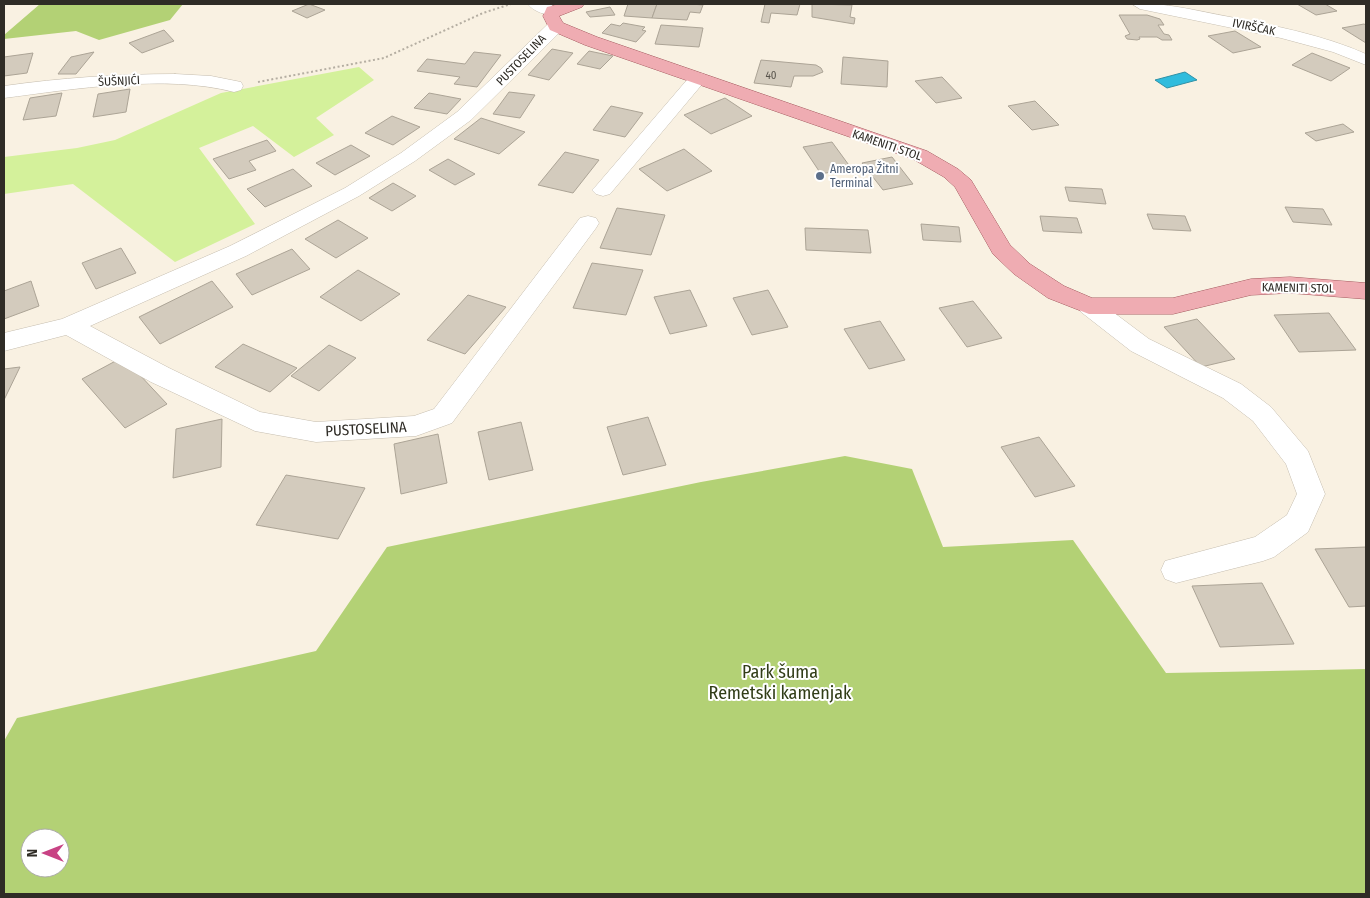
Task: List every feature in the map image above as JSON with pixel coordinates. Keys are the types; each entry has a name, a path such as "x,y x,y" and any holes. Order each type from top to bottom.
{"main road":[{"path":"548,14 576,4"},
{"name":"KAMENITI STOL","path":"548,14 591,41 920,156 938,165 964,184 1001,249 1022,269 1056,292 1089,306 1173,306 1251,287 1290,285 1366,291"}],"street":[{"name":"IVIRŠČAK","path":"1140,4 1283,33 1339,48 1366,60"},
{"name":"PUSTOSELINA","path":"4,342 69,326 238,251 352,192 408,157 464,116 548,14"},
{"name":"ŠUŠNJIĆI","path":"4,92 58,85 190,78 215,80 234,86"},
{"path":"603,190 698,78"},
{"name":"PUSTOSELINA","path":"69,326 160,375 255,421 316,432 416,426 443,416 588,223"},
{"path":"1089,306 1140,345 1232,391 1262,414 1298,459 1311,494 1298,523 1263,548 1176,570"}],"path":[{"path":"234,86 384,58 483,13 514,4"}],"green space":[{"path":"40,4 183,4 170,20 99,40 76,31 4,39 4,35"},
{"path":"359,67 374,80 316,118 334,135 294,157 253,126 199,148 255,224 175,262 73,184 4,194 4,157 77,148 115,140 221,93"},
{"name":"Park šuma Remetski kamenjak","path":"845,456 912,469 943,547 1073,540 1166,673 1366,669 1366,894 4,894 4,741 17,718 316,651 387,547 701,482"}],"water":[{"path":"1185,72 1197,80 1167,88 1155,80"}],"building":[{"path":"309,4 325,10 307,18 292,11"},
{"path":"628,4 657,4 652,18 624,16"},
{"path":"657,4 703,5 700,13 690,12 687,20 652,18"},
{"path":"765,4 800,4 797,15 771,13 769,23 761,22"},
{"path":"812,4 852,5 850,17 855,18 854,24 812,17"},
{"path":"1297,4 1325,4 1337,11 1316,15"},
{"path":"610,7 615,15 590,17 586,12"},
{"path":"1119,15 1147,15 1160,19 1164,25 1158,25 1164,34 1169,35 1172,40 1162,40 1157,37 1139,37 1140,39 1137,40 1127,39 1125,36 1130,34"},
{"path":"623,23 645,27 642,30 646,31 636,42 602,33 611,24 620,26"},
{"path":"661,25 703,28 699,47 655,44"},
{"path":"1366,25 1366,43 1342,28"},
{"path":"164,30 174,41 142,53 129,43"},
{"path":"1235,31 1261,47 1233,53 1208,36"},
{"path":"552,49 573,53 549,80 528,75"},
{"path":"589,51 613,56 600,69 577,64"},
{"path":"94,52 76,74 58,74 71,57"},
{"path":"474,52 501,55 477,87 454,84 460,77 417,71 427,59 465,64"},
{"path":"33,53 27,73 4,76 4,57"},
{"path":"1312,53 1350,68 1331,81 1292,65"},
{"path":"843,57 888,61 887,87 841,84"},
{"path":"761,60 816,65 823,72 813,76 794,76 791,87 754,83"},
{"path":"942,77 962,98 936,103 915,81"},
{"path":"130,89 126,112 93,117 98,94"},
{"path":"509,92 535,95 520,118 493,114"},
{"path":"62,93 56,116 23,120 30,98"},
{"path":"429,93 461,99 447,114 414,108"},
{"path":"725,98 752,116 711,134 684,115"},
{"path":"1035,101 1059,125 1032,130 1008,106"},
{"path":"611,106 643,113 625,137 593,130"},
{"path":"392,116 420,127 393,145 365,133"},
{"path":"481,118 525,132 499,154 454,139"},
{"path":"1343,124 1354,132 1316,141 1305,133"},
{"path":"267,140 276,151 249,161 256,170 229,179 213,159"},
{"path":"832,142 851,168 821,174 803,147"},
{"path":"351,145 370,156 335,175 316,163"},
{"path":"684,149 712,171 667,191 639,169"},
{"path":"565,152 599,160 573,193 538,185"},
{"path":"892,157 913,184 883,190 862,163"},
{"path":"448,159 475,174 455,185 429,170"},
{"path":"293,169 312,186 265,207 247,189"},
{"path":"393,183 416,196 392,211 369,198"},
{"path":"1065,187 1102,189 1106,204 1069,201"},
{"path":"1285,207 1323,209 1332,225 1293,222"},
{"path":"617,208 665,215 651,255 600,248"},
{"path":"1147,214 1185,216 1191,231 1153,229"},
{"path":"1040,216 1077,218 1082,233 1043,231"},
{"path":"338,220 368,238 336,258 305,239"},
{"path":"921,224 959,227 961,242 923,240"},
{"path":"805,228 868,230 871,253 806,250"},
{"path":"121,248 136,273 96,289 82,263"},
{"path":"292,249 310,269 252,295 236,274"},
{"path":"592,263 643,270 626,315 573,308"},
{"path":"358,270 400,294 361,321 320,297"},
{"path":"31,281 39,306 4,319 4,291"},
{"path":"212,281 233,307 160,344 139,317"},
{"path":"690,290 707,326 670,334 654,297"},
{"path":"768,290 788,327 752,335 733,298"},
{"path":"468,295 506,307 465,354 427,340"},
{"path":"973,301 1002,338 967,347 939,308"},
{"path":"1329,313 1356,350 1299,352 1274,315"},
{"path":"1197,319 1235,359 1201,367 1164,327"},
{"path":"880,321 905,360 869,369 844,329"},
{"path":"243,344 297,368 270,392 215,367"},
{"path":"329,345 356,358 319,391 291,376"},
{"path":"123,357 167,404 125,428 82,379"},
{"path":"20,367 4,400 4,369"},
{"path":"648,417 666,465 623,475 607,427"},
{"path":"222,419 221,467 173,478 176,429"},
{"path":"521,422 533,470 489,480 478,432"},
{"path":"438,434 447,483 401,494 394,444"},
{"path":"1039,437 1075,486 1035,497 1001,447"},
{"path":"286,475 365,488 338,539 256,525"},
{"path":"1366,547 1366,606 1349,607 1315,549"},
{"path":"1262,583 1294,644 1220,647 1192,586"}],"place":[{"name":"Ameropa Žitni Terminal","path":"820,176"}]}
